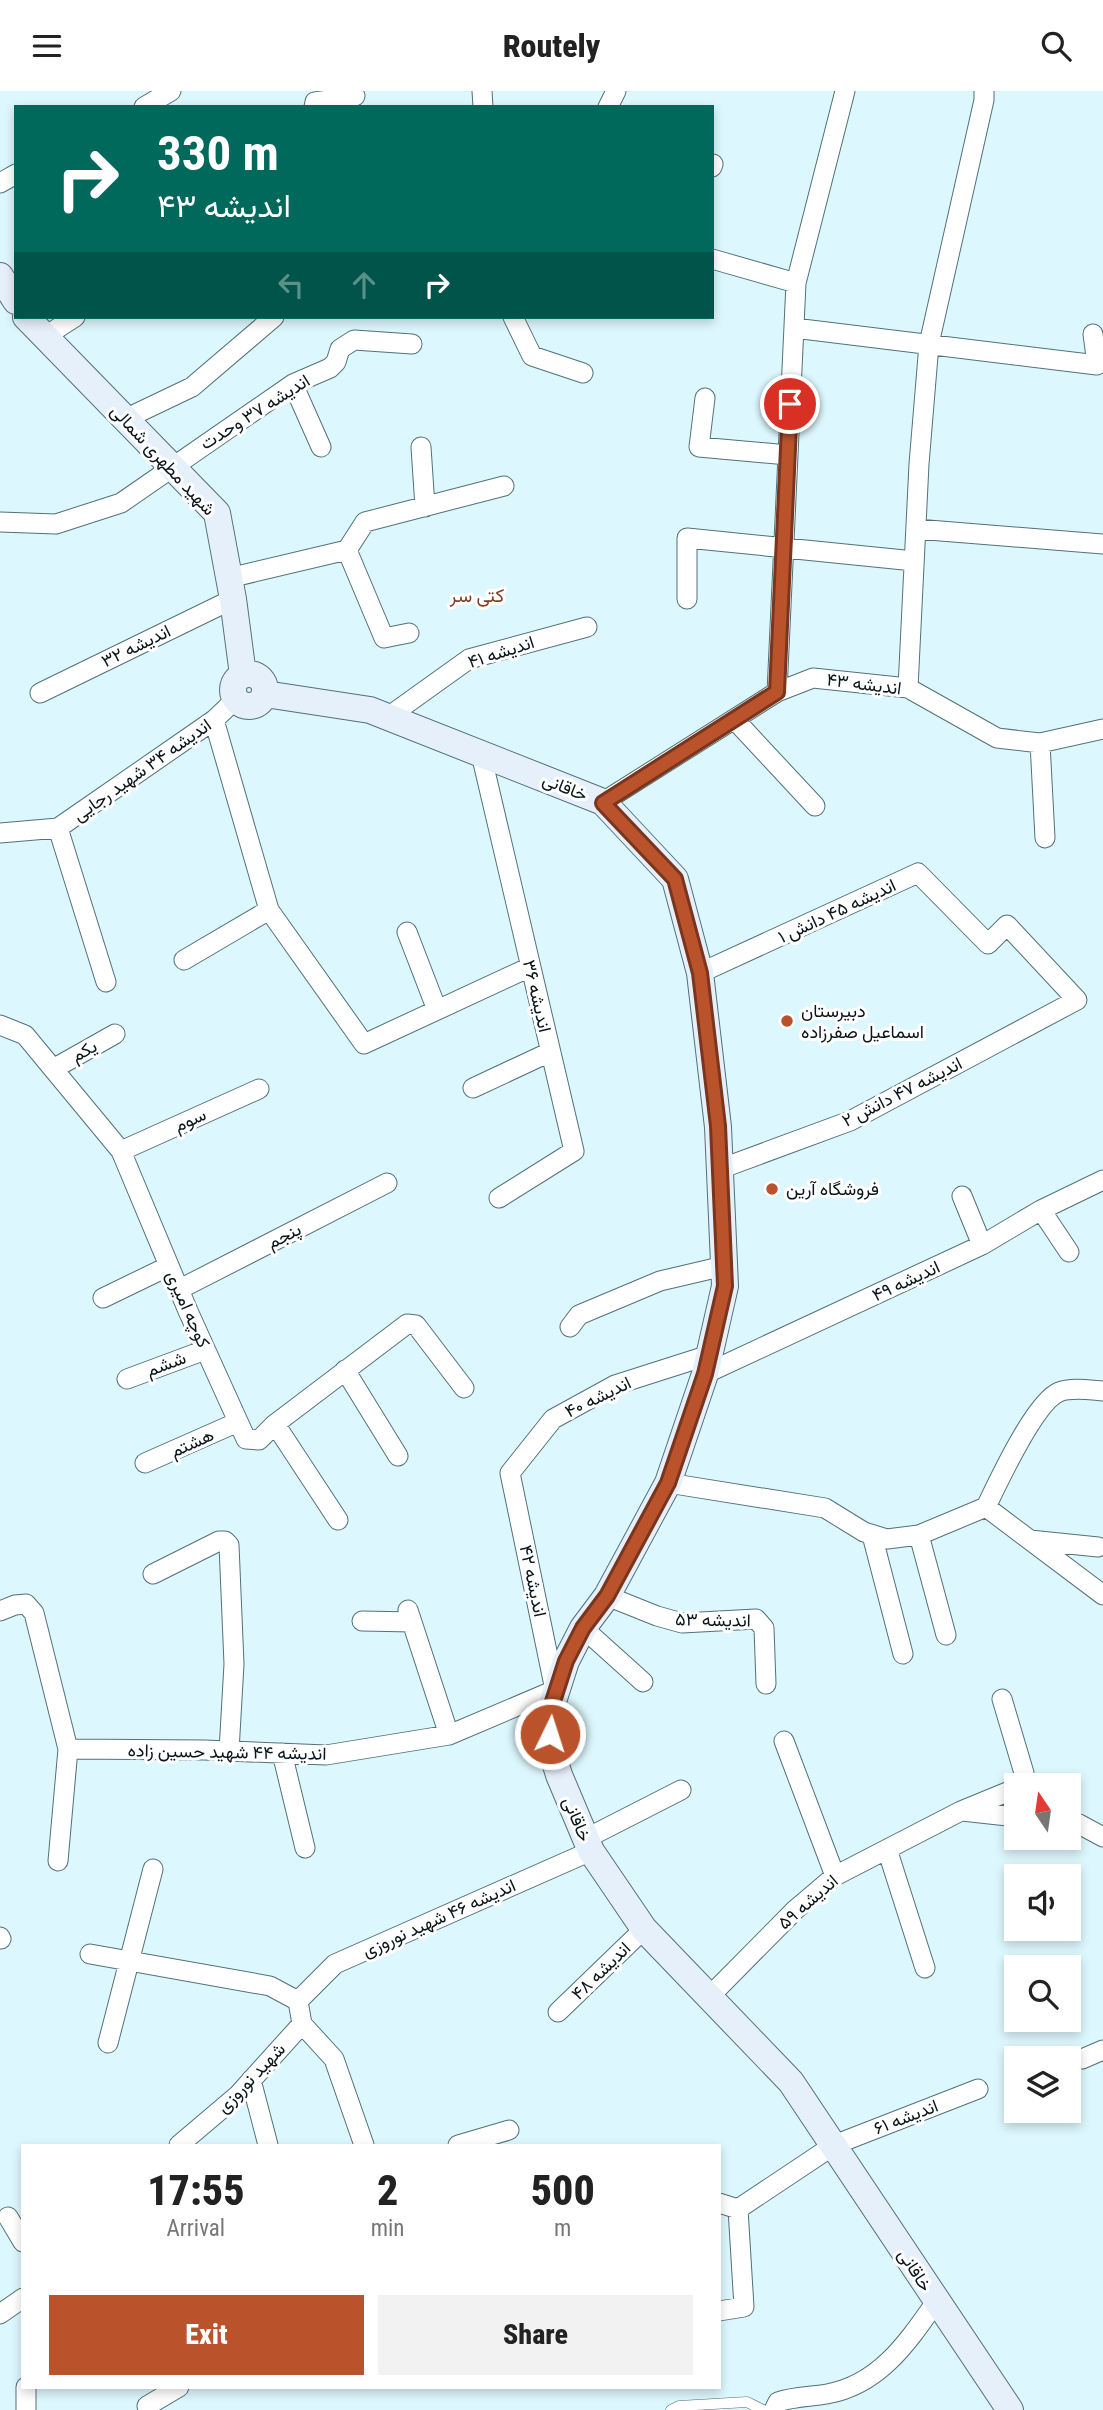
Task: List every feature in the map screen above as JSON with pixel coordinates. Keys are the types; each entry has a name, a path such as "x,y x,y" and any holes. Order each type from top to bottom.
{"main road":[{"path":"0,276 14,297"},
{"name":"شهید مطهری شمالی","path":"28,319 217,513 231,589 239,687"},
{"name":"خاقانی","path":"239,687 252,674 260,678 265,685 265,694 370,710 603,803 675,879 700,973 718,1126 725,1286 707,1364 668,1483 607,1596 583,1628 555,1690 548,1717 552,1752 588,1845 644,1929 791,2082 1010,2410"}],"street":[{"path":"147,105 171,91"},
{"path":"777,692 796,283 845,91"},
{"path":"908,688 929,344 984,91"},
{"path":"314,105 355,96"},
{"path":"714,260 796,283"},
{"path":"44,337 72,319"},
{"path":"125,419 192,387 272,319"},
{"path":"514,319 532,356 583,373"},
{"path":"794,328 1097,365 1093,334"},
{"name":"اندیشه ۳۷ وحدت","path":"0,521 56,524 121,503 293,384 330,368 336,362 340,349 354,340 412,344"},
{"path":"293,384 321,447"},
{"path":"705,398 699,447 788,455"},
{"path":"421,447 425,507"},
{"path":"408,633 384,638 347,550 365,522 504,486"},
{"path":"916,529 1103,544"},
{"path":"687,599 687,538 914,561"},
{"name":"اندیشه ۳۲","path":"40,692 231,589 347,550"},
{"name":"اندیشه ۴۱","path":"387,717 469,659 587,627"},
{"name":"اندیشه ۴۳","path":"603,803 777,692 813,678 908,688 997,739 1040,743 1103,729"},
{"name":"اندیشه ۳۴ شهید رجایی","path":"0,833 58,828 214,720 239,687"},
{"path":"734,719 816,806"},
{"path":"214,720 269,910 364,1044 530,967"},
{"path":"1040,743 1045,838"},
{"name":"اندیشه ۳۶","path":"481,754 574,1151 499,1198"},
{"path":"58,828 106,982"},
{"name":"اندیشه ۴۵ دانش ۱","path":"700,973 918,873 988,944 1007,925 1077,1000"},
{"path":"184,960 269,910"},
{"path":"407,932 437,1010"},
{"name":"اندیشه ۴۷ دانش ۲","path":"720,1169 850,1121 1077,1000"},
{"name":"کوچه امیری","path":"0,1025 25,1035 121,1151 238,1422"},
{"name":"یکم","path":"53,1069 115,1034"},
{"path":"473,1088 550,1052"},
{"name":"سوم","path":"121,1151 260,1089"},
{"name":"اندیشه ۴۹","path":"707,1364 982,1245 1041,1210 1103,1180"},
{"name":"پنجم","path":"180,1289 387,1183"},
{"path":"962,1196 982,1245"},
{"path":"1041,1210 1069,1252"},
{"path":"103,1298 169,1266"},
{"path":"570,1327 579,1315 660,1281 724,1266"},
{"path":"238,1422 246,1439 259,1440 275,1424 345,1370 412,1323 464,1388"},
{"name":"ششم","path":"127,1379 205,1350"},
{"name":"اندیشه ۴۰","path":"510,1473 553,1419 615,1385 707,1364"},
{"path":"345,1370 398,1456"},
{"path":"668,1483 825,1508 872,1535 887,1539 919,1535 986,1507 1020,1439 1049,1398 1059,1391 1103,1391"},
{"name":"هشتم","path":"145,1463 238,1422"},
{"path":"275,1424 338,1520"},
{"name":"اندیشه ۴۲","path":"510,1473 555,1690"},
{"path":"986,1507 1103,1595"},
{"path":"872,1535 903,1654"},
{"path":"919,1535 946,1635"},
{"path":"1029,1540 1098,1547"},
{"path":"153,1574 219,1541 225,1541 229,1545 234,1664 229,1751"},
{"name":"اندیشه ۵۳","path":"607,1596 682,1623 756,1619 764,1628 766,1684"},
{"path":"0,1611 26,1604 34,1613 68,1749 58,1861"},
{"path":"362,1621 410,1616 449,1735"},
{"path":"583,1628 643,1682"},
{"name":"اندیشه ۴۴ شهید حسین زاده","path":"68,1749 326,1755 449,1735 555,1690"},
{"name":"اندیشه ۵۹","path":"1002,1699 1024,1773"},
{"path":"784,1741 835,1876"},
{"path":"282,1753 305,1848"},
{"name":"اندیشه ۴۶ شهید نوروزی","path":"298,2001 335,1964 588,1845 681,1790"},
{"name":"اندیشه ۵۹","path":"709,1997 795,1910 835,1876 961,1811 1004,1792"},
{"path":"961,1811 1004,1816"},
{"path":"1082,1826 1103,1837"},
{"path":"887,1849 925,1968"},
{"path":"108,2043 153,1869"},
{"name":"اندیشه ۴۸","path":"558,2012 644,1929"},
{"path":"90,1954 270,1986 298,2001 302,2024 334,2059 364,2144"},
{"name":"شهید نوروزی","path":"180,2144 238,2095 302,2024"},
{"path":"1082,2059 1103,2050"},
{"path":"251,2080 268,2144"},
{"name":"اندیشه ۶۱","path":"738,2209 834,2145 978,2089"},
{"path":"461,2144 509,2130"},
{"path":"721,2204 738,2209 744,2307 721,2311"},
{"path":"8,2217 21,2239"},
{"path":"0,2314 21,2299"},
{"path":"774,2410 779,2402 795,2396 827,2394 862,2383 896,2357 936,2302"},
{"path":"26,2389 26,2410"},
{"path":"147,2406 176,2389"}],"lane":[{"path":"671,2410 679,2406 747,2402 763,2410"}],"place":[{"name":"دبیرستان اسماعیل صفرزاده","path":"787,1021"},
{"name":"فروشگاه آرین","path":"772,1189"}],"district":[{"name":"کتی سر","path":"477,595"}],"route":[{"path":"550,1734 548,1717 566,1661 583,1628 607,1596 668,1483 705,1374 725,1286 718,1126 700,973 675,879 603,803 777,692 790,404"}]}
